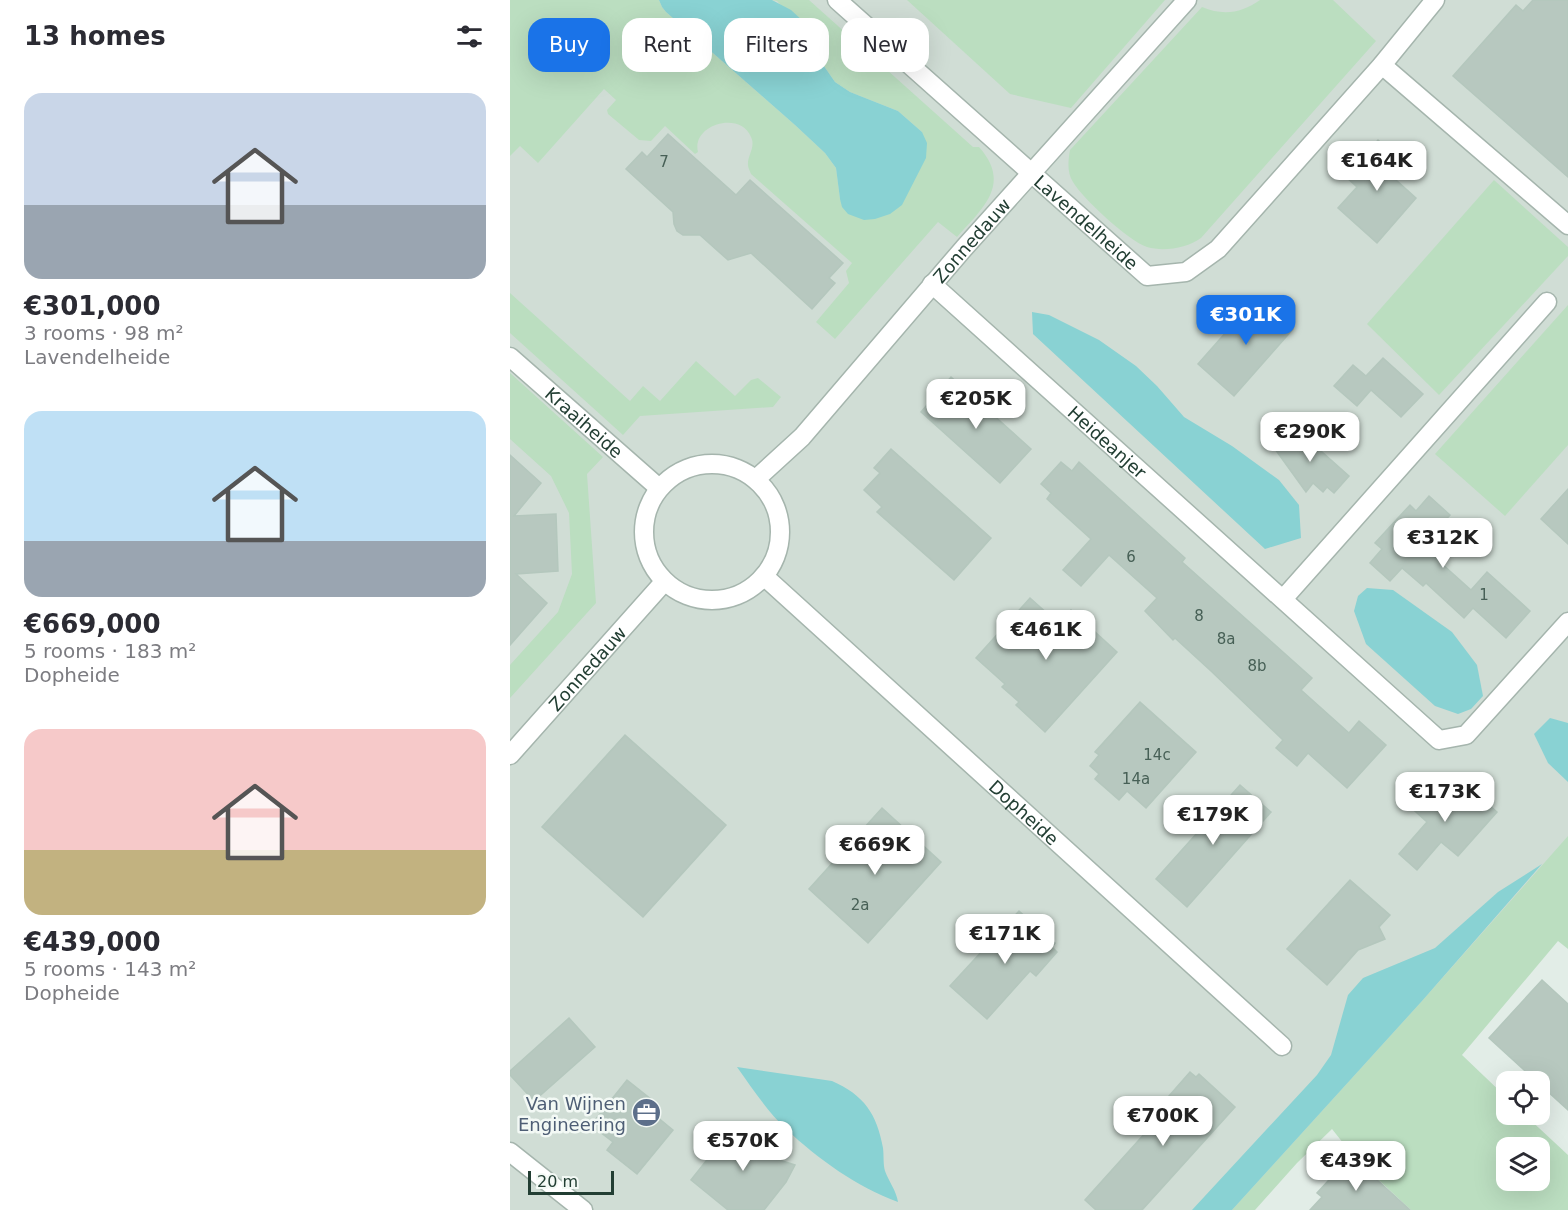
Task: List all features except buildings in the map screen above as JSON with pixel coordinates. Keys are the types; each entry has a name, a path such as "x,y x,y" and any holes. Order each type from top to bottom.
{"street":[{"name":"Lavendelheide","path":"837,0 1147,276 1186,272 1218,249 1382,65 1435,0"},
{"name":"Zonnedauw","path":"756,479 802,437 932,284 1187,0"},
{"path":"1382,65 1568,225"},
{"name":"Heideanjer","path":"932,284 1439,740 1466,735 1568,622"},
{"path":"1283,599 1548,302"},
{"name":"Kraaiheide","path":"510,357 659,488"},
{"path":"723,464 756,479 770,495 780,517 780,544 777,557 765,577 752,588 731,598 701,600 684,596 664,582 645,550 645,518 659,488 669,478 689,467 723,464"},
{"name":"Dopheide","path":"765,577 1282,1046"},
{"name":"Zonnedauw","path":"510,755 664,582"},
{"path":"510,1152 583,1210"}],"shaded area":[{"path":"510,0 1568,0 1568,861 1252,1210 510,1210"}],"green space":[{"path":"510,0 659,0 662,7 673,18 622,18 622,72 712,72 712,52 724,63 724,72 734,72 825,153 836,168 840,199 922,132 898,111 850,92 835,82 828,72 829,18 793,18 777,1 772,0 809,0 841,29 841,72 889,72 973,147 979,147 989,160 993,173 993,184 984,206 957,237 938,222 835,339 816,322 849,283 846,271 852,263 751,174 748,162 752,148 751,137 737,124 718,124 709,128 702,134 698,142 698,152 695,154 665,126 651,141 639,140 608,114 607,110 616,100 604,89 538,163 520,146 510,156"},
{"path":"907,0 1165,0 1071,108 1010,94"},
{"path":"1260,0 1333,0 1376,41 1201,238 1182,247 1168,249 1147,247 1107,219 1078,189 1069,171 1070,150 1202,7 1217,12 1232,12 1246,8"},
{"path":"1494,180 1568,247 1568,256 1439,395 1367,324"},
{"path":"510,293 630,401 643,386 660,401 696,361 735,396 751,380 758,378 781,397 773,407 640,416 623,435 510,333"},
{"path":"1568,305 1568,445 1505,516 1435,454"},
{"path":"510,373 603,457 587,474 596,603 510,698 510,665 558,612 572,574 569,513 551,476 510,439"},
{"path":"1568,836 1568,949 1558,941 1462,1055 1496,1087 1496,1125 1536,1125 1549,1137 1496,1137 1496,1191 1550,1191 1550,1138 1568,1155 1568,1210 1411,1210 1355,1158 1332,1129 1297,1163 1255,1210 1232,1210"}],"water":[{"path":"659,0 772,0 791,10 800,18 724,18 724,63 712,52 712,18 673,18 662,7"},
{"path":"734,72 828,72 835,82 850,92 898,111 922,132 927,143 926,158 902,205 890,214 864,220 848,214 842,207 836,168 825,153"},
{"path":"1032,312 1049,315 1099,340 1136,366 1184,417 1232,446 1279,480 1299,505 1301,538 1265,549 1033,334"},
{"path":"1367,588 1393,590 1452,632 1477,665 1483,696 1471,709 1458,714 1435,706 1366,644 1354,611 1358,596"},
{"path":"1550,718 1568,723 1568,782 1548,763 1534,734"},
{"path":"1542,864 1422,1001 1232,1210 1192,1210 1317,1075 1331,1055 1348,995 1363,978 1435,948 1498,892"},
{"path":"737,1067 832,1081 861,1099 877,1125 883,1148 885,1171 898,1202 853,1180 798,1140 772,1115"}],"place":[{"name":"Van Wijnen Engineering","path":"647,1113"}]}
